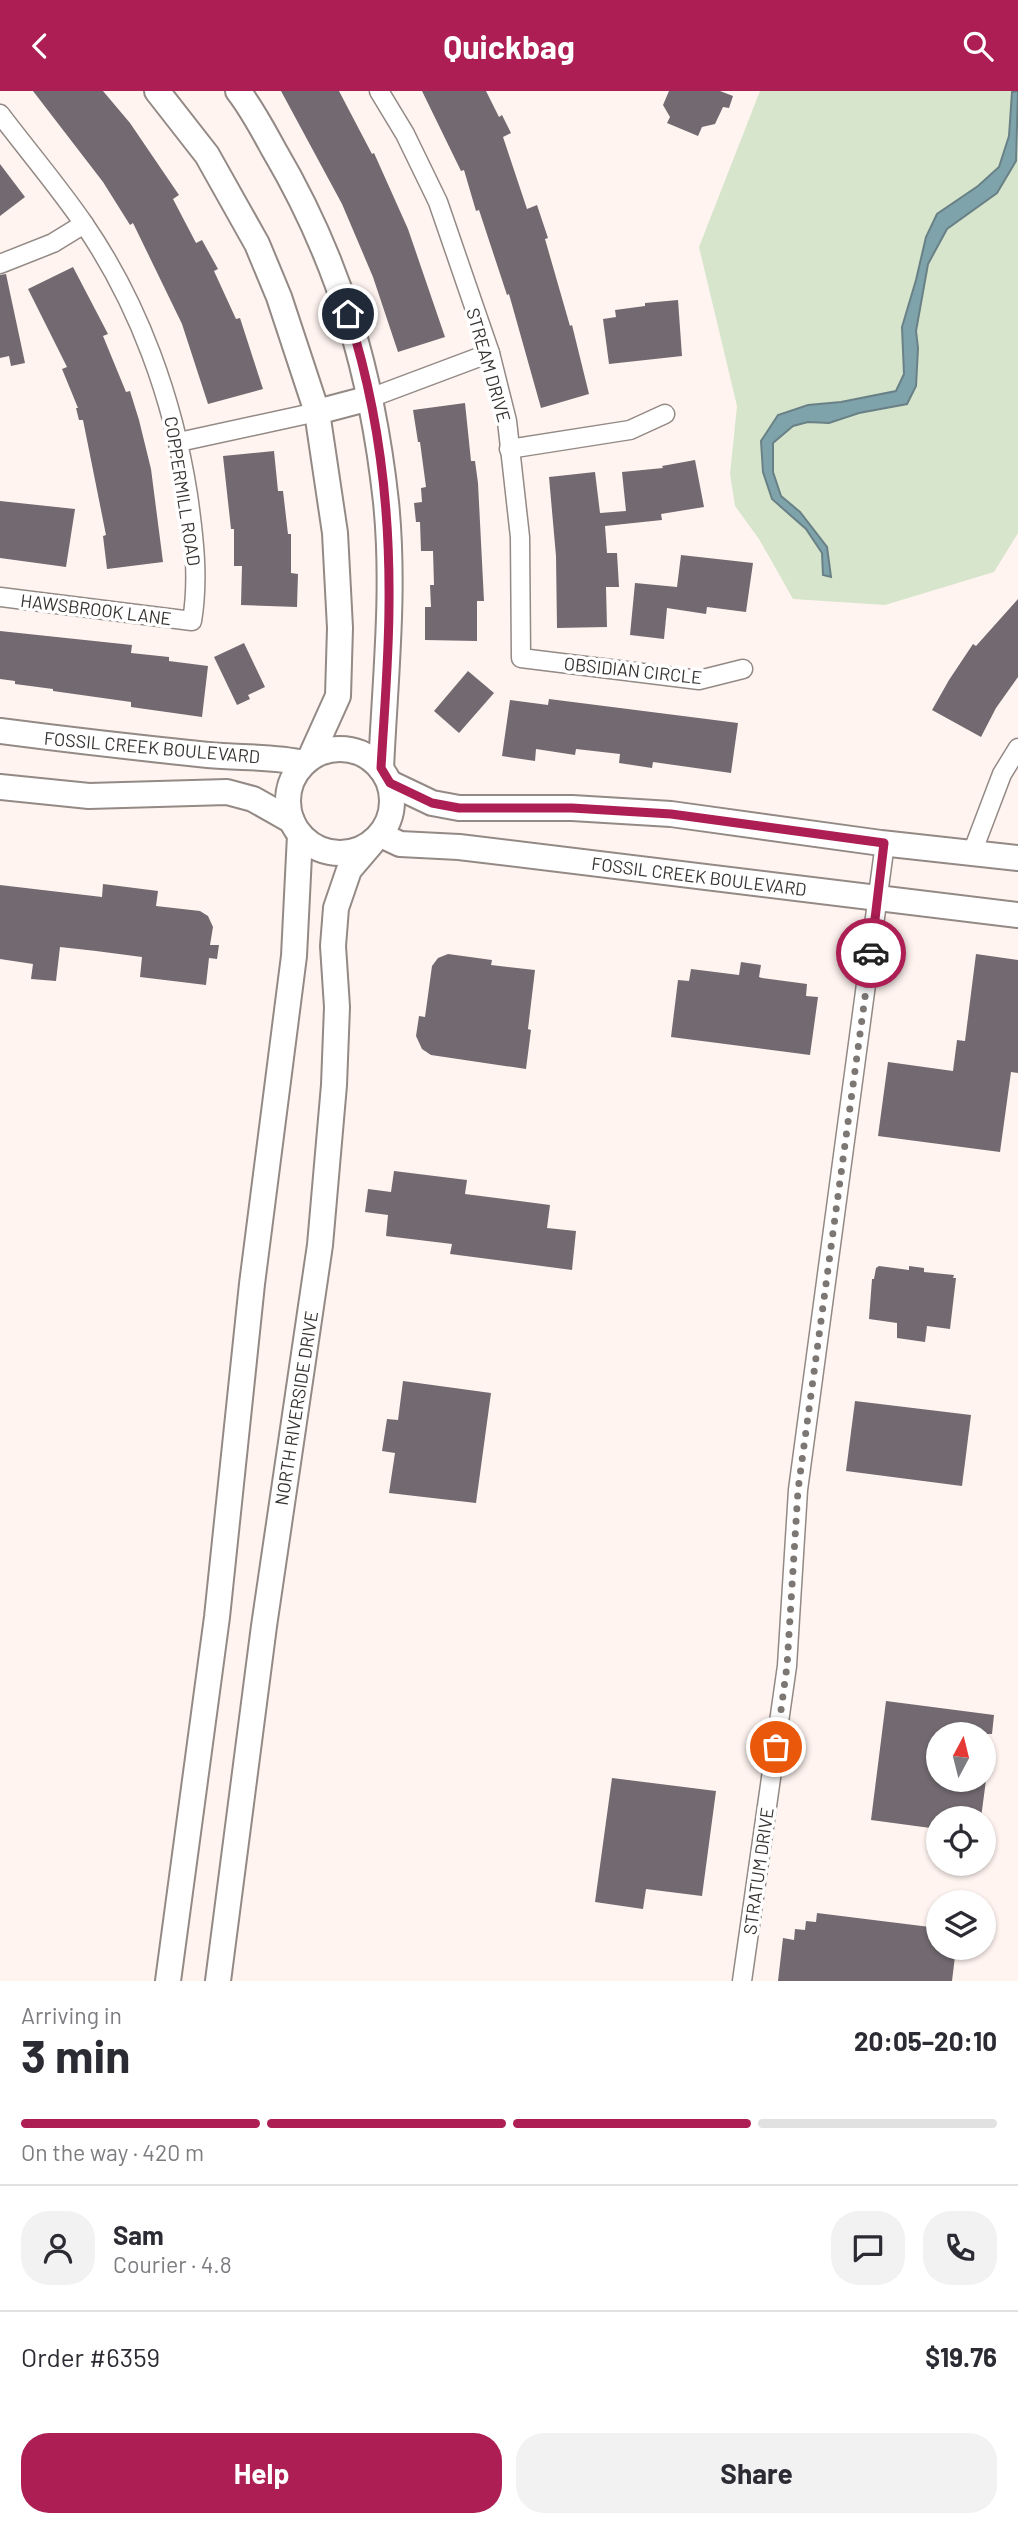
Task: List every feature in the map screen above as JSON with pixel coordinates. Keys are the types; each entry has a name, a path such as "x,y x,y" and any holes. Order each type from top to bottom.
{"main road":[{"path":"157,91 207,155 257,244 279,297 317,412 335,533 340,628 338,696 307,760 296,772 288,796 296,828 294,957 252,1284 217,1617 168,1981"},
{"path":"238,91 295,186 333,267 355,337 370,398 386,504 389,592 385,776"},
{"path":"317,412 370,398"},
{"name":"FOSSIL CREEK BOULEVARD","path":"0,731 180,753 307,760"},
{"path":"0,787 89,796 227,792 253,799 296,828 312,845 327,852 358,850 376,839 388,823 393,796 385,776 370,758 356,751 340,749 324,751 307,760"},
{"path":"385,776 432,803 459,808 572,808 671,814 1018,858"},
{"name":"FOSSIL CREEK BOULEVARD","path":"376,839 1018,915"},
{"name":"NORTH RIVERSIDE DRIVE","path":"218,1981 264,1626 320,1245 334,1085 337,1007 333,946 336,908 349,870 376,839"}],"street":[{"name":"STREAM DRIVE","path":"380,91 405,134 438,202 490,353 507,421 520,537 521,658"},
{"name":"COPPERMILL ROAD","path":"0,114 84,224 106,260 144,335 169,403 179,442 197,573 192,621"},
{"path":"0,264 53,243 84,224"},
{"path":"370,398 490,353"},
{"path":"179,442 317,412"},
{"path":"509,449 630,430 665,414"},
{"name":"HAWSBROOK LANE","path":"0,597 192,621"},
{"name":"OBSIDIAN CIRCLE","path":"521,658 699,680 743,669"},
{"path":"972,853 1002,774 1018,748"},
{"name":"STRATUM DRIVE","path":"742,1981 787,1666 798,1490 884,843"}],"green space":[{"path":"760,91 1018,91 1018,533 994,572 885,605 793,599 759,539 735,506 730,474 737,406 699,247"}],"water":[{"path":"1018,91 1016,161 997,193 947,229 928,264 916,331 916,386 907,404 859,413 829,423 808,422 793,426 773,443 773,472 781,496 800,512 827,547 831,577 823,575 822,553 806,529 772,499 763,472 761,441 778,415 808,405 841,402 896,391 904,374 902,327 926,237 937,214 978,186 999,167 1009,136 1012,92"}],"building":[{"path":"33,91 103,91 130,123 179,195 173,199 196,243 202,240 218,269 214,271 236,319 240,318 263,389 208,404 182,324 133,223 130,225 103,182"},
{"path":"281,91 339,91 372,154 374,153 408,229 445,337 398,352 373,277 342,204"},
{"path":"422,91 486,91 499,117 502,115 511,133 503,137 527,209 537,205 548,238 545,239 570,326 572,325 589,394 541,408 509,294 507,295 479,210 476,211 464,170 461,171"},
{"path":"669,91 720,91 733,96 729,108 723,107 715,124 702,127 698,136 667,123 670,117 663,105"},
{"path":"0,164 25,197 0,216"},
{"path":"73,267 108,334 103,336 126,392 130,391 139,420 151,469 163,562 107,569 103,536 106,535 83,420 79,420 78,408 62,369 67,367 28,289"},
{"path":"6,274 25,363 11,366 9,356 0,358 0,275"},
{"path":"678,300 682,356 609,364 603,319 616,317 615,310 645,306 645,303"},
{"path":"465,403 471,461 475,461 478,483 484,601 477,601 477,641 425,640 425,607 431,607 430,585 434,585 433,551 421,551 420,522 416,522 414,503 422,502 421,488 426,487 413,410"},
{"path":"274,451 278,491 283,491 288,534 291,534 291,573 298,574 297,607 241,605 242,566 234,566 234,529 231,529 223,456"},
{"path":"695,460 704,507 661,514 662,520 605,526 607,553 617,553 619,587 606,587 607,627 557,628 556,556 549,477 595,472 600,513 626,511 622,472 663,468 662,466"},
{"path":"0,501 75,509 66,567 0,558"},
{"path":"681,555 753,563 746,612 707,607 706,614 667,608 664,639 630,635 635,583 677,587"},
{"path":"1018,599 1018,677 996,708 981,737 932,710 973,644 976,646"},
{"path":"0,631 132,645 131,653 169,657 169,661 208,666 202,717 131,707 131,702 53,691 0,679"},
{"path":"244,643 265,687 248,695 250,699 237,705 214,657"},
{"path":"468,671 494,693 459,733 434,711"},
{"path":"549,699 738,723 731,773 653,762 652,768 619,763 620,754 576,749 575,755 536,749 535,761 502,756 510,700 548,705"},
{"path":"103,884 158,891 156,906 200,911 208,916 213,927 210,945 219,945 217,959 209,958 206,985 140,977 142,957 96,951 60,947 56,981 31,979 33,964 0,959 0,885 102,897"},
{"path":"448,954 492,960 491,965 535,970 526,1069 431,1055 422,1049 416,1036 419,1016 425,1017 432,966 438,958"},
{"path":"976,954 1018,960 1018,1073 1011,1072 1000,1152 878,1136 888,1062 953,1071 957,1040 965,1041"},
{"path":"741,962 761,965 759,977 762,978 807,984 806,996 818,997 810,1055 671,1037 678,980 689,981 691,969 739,975"},
{"path":"394,1171 467,1180 465,1194 550,1205 547,1228 576,1231 572,1270 450,1254 452,1244 386,1236 388,1215 365,1212 368,1189 391,1192"},
{"path":"879,1266 909,1270 909,1266 924,1268 924,1272 954,1275 953,1278 956,1278 950,1329 927,1326 925,1342 897,1338 897,1323 869,1319 872,1279"},
{"path":"403,1381 491,1393 476,1503 389,1493 395,1453 382,1451 387,1419 398,1420"},
{"path":"855,1401 971,1415 962,1486 846,1471"},
{"path":"886,1701 994,1715 993,1722 926,1722 926,1792 984,1792 983,1806 926,1806 926,1827 871,1820"},
{"path":"612,1778 716,1791 702,1896 646,1889 643,1909 595,1902"},
{"path":"817,1913 926,1927 926,1960 955,1960 952,1981 778,1981 783,1938 794,1940 795,1929 805,1930 806,1921 816,1922"}],"way so far":[{"path":"776,1747 787,1666 798,1490 871,953"}],"route":[{"path":"348,314 370,398 386,504 389,604 381,768 390,783 432,803 459,808 572,808 671,814 884,843 871,953"}]}
